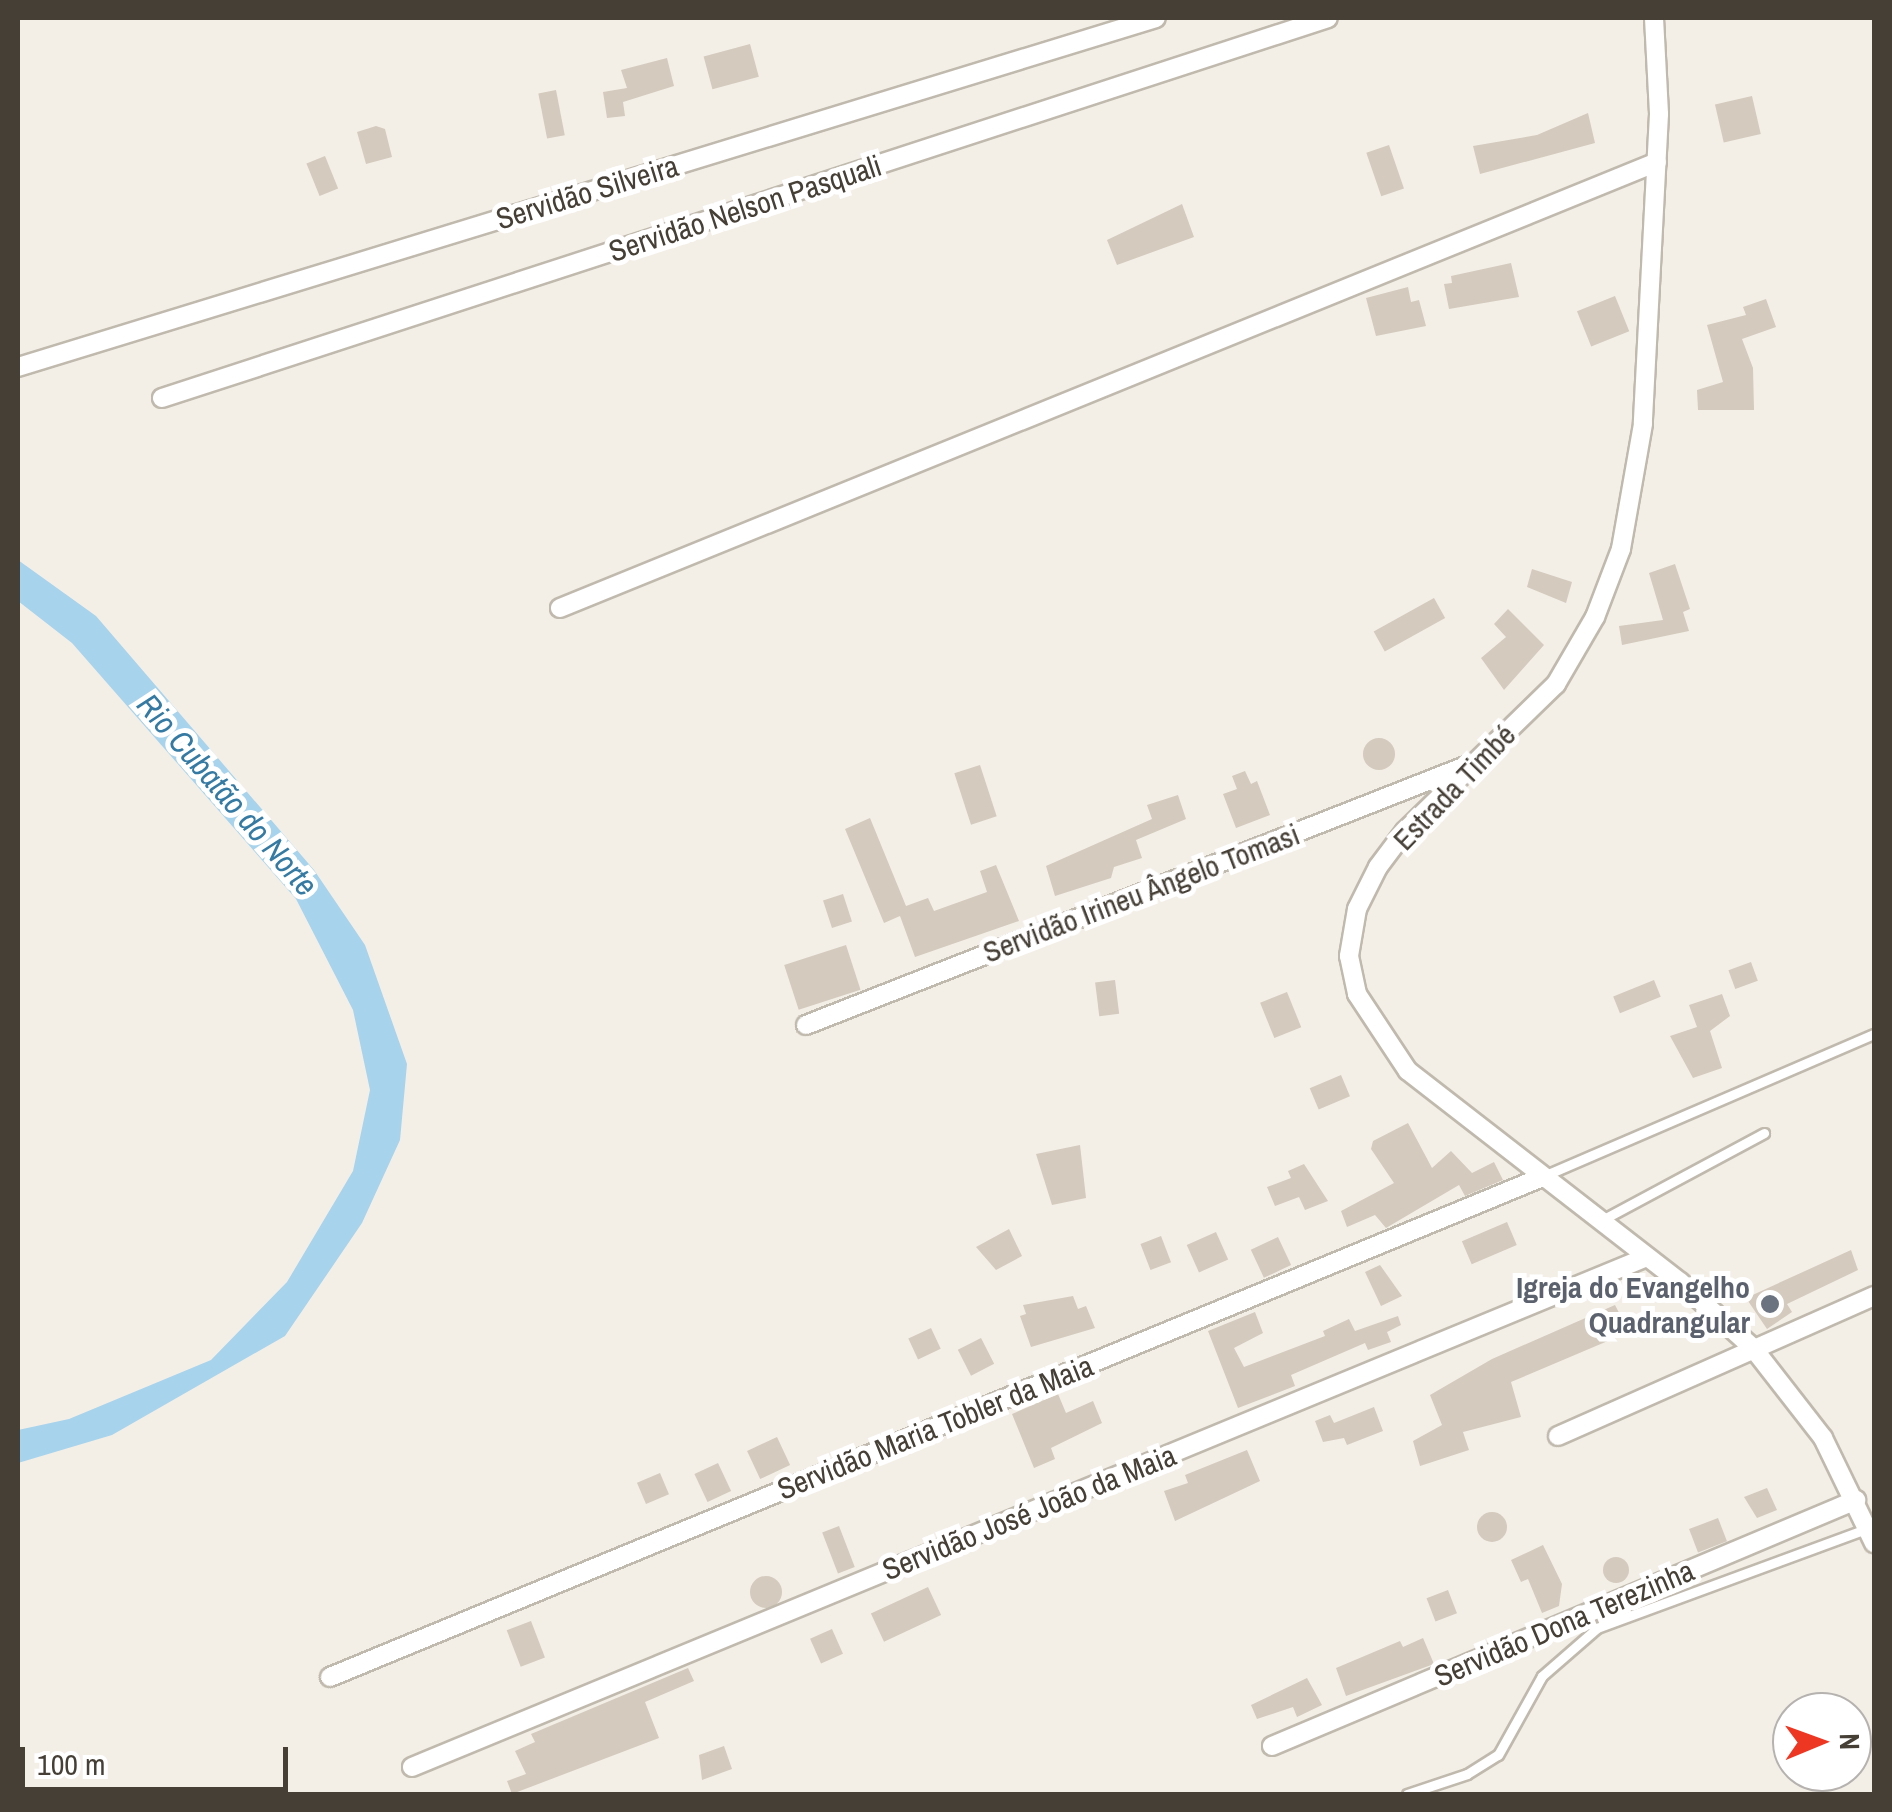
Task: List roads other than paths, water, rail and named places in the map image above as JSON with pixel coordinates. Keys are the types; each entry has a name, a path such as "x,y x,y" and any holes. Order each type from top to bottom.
{"street":[{"name":"Servidão Silveira","path":"18,367 1156,18"},
{"name":"Servidão Nelson Pasquali","path":"162,398 1328,18"},
{"name":"Estrada Timbé","path":"1654,18 1657,162 1644,424 1621,549 1577,655 1477,762 1405,830 1378,868 1358,910 1349,956 1357,994 1408,1071 1540,1178 1647,1257 1754,1348 1812,1422 1856,1500 1871,1536"},
{"path":"560,608 1657,162"},
{"name":"Servidão Irineu Ângelo Tomasi","path":"806,1025 1477,762"},
{"name":"Servidão Maria Tobler da Maia","path":"330,1677 1540,1178"},
{"name":"Servidão José João da Maia","path":"412,1768 1647,1257"},
{"path":"1558,1436 1702,1377 1754,1348 1874,1296"},
{"name":"Servidão Dona Terezinha","path":"1272,1746 1856,1500"}],"lane":[{"path":"1540,1178 1874,1034"},
{"path":"1600,1222 1764,1133"},
{"path":"1406,1794 1467,1774 1498,1755 1542,1676 1598,1628 1871,1536"}],"water":[{"name":"Rio Cubatão do Norte","path":"18,560 96,616 314,870 365,945 407,1064 400,1140 362,1223 285,1336 112,1435 18,1463 18,1430 69,1419 211,1360 287,1282 353,1171 370,1090 353,1010 296,899 72,643 18,601"}],"place":[{"name":"Igreja do Evangelho Quadrangular","path":"1770,1304"}]}
